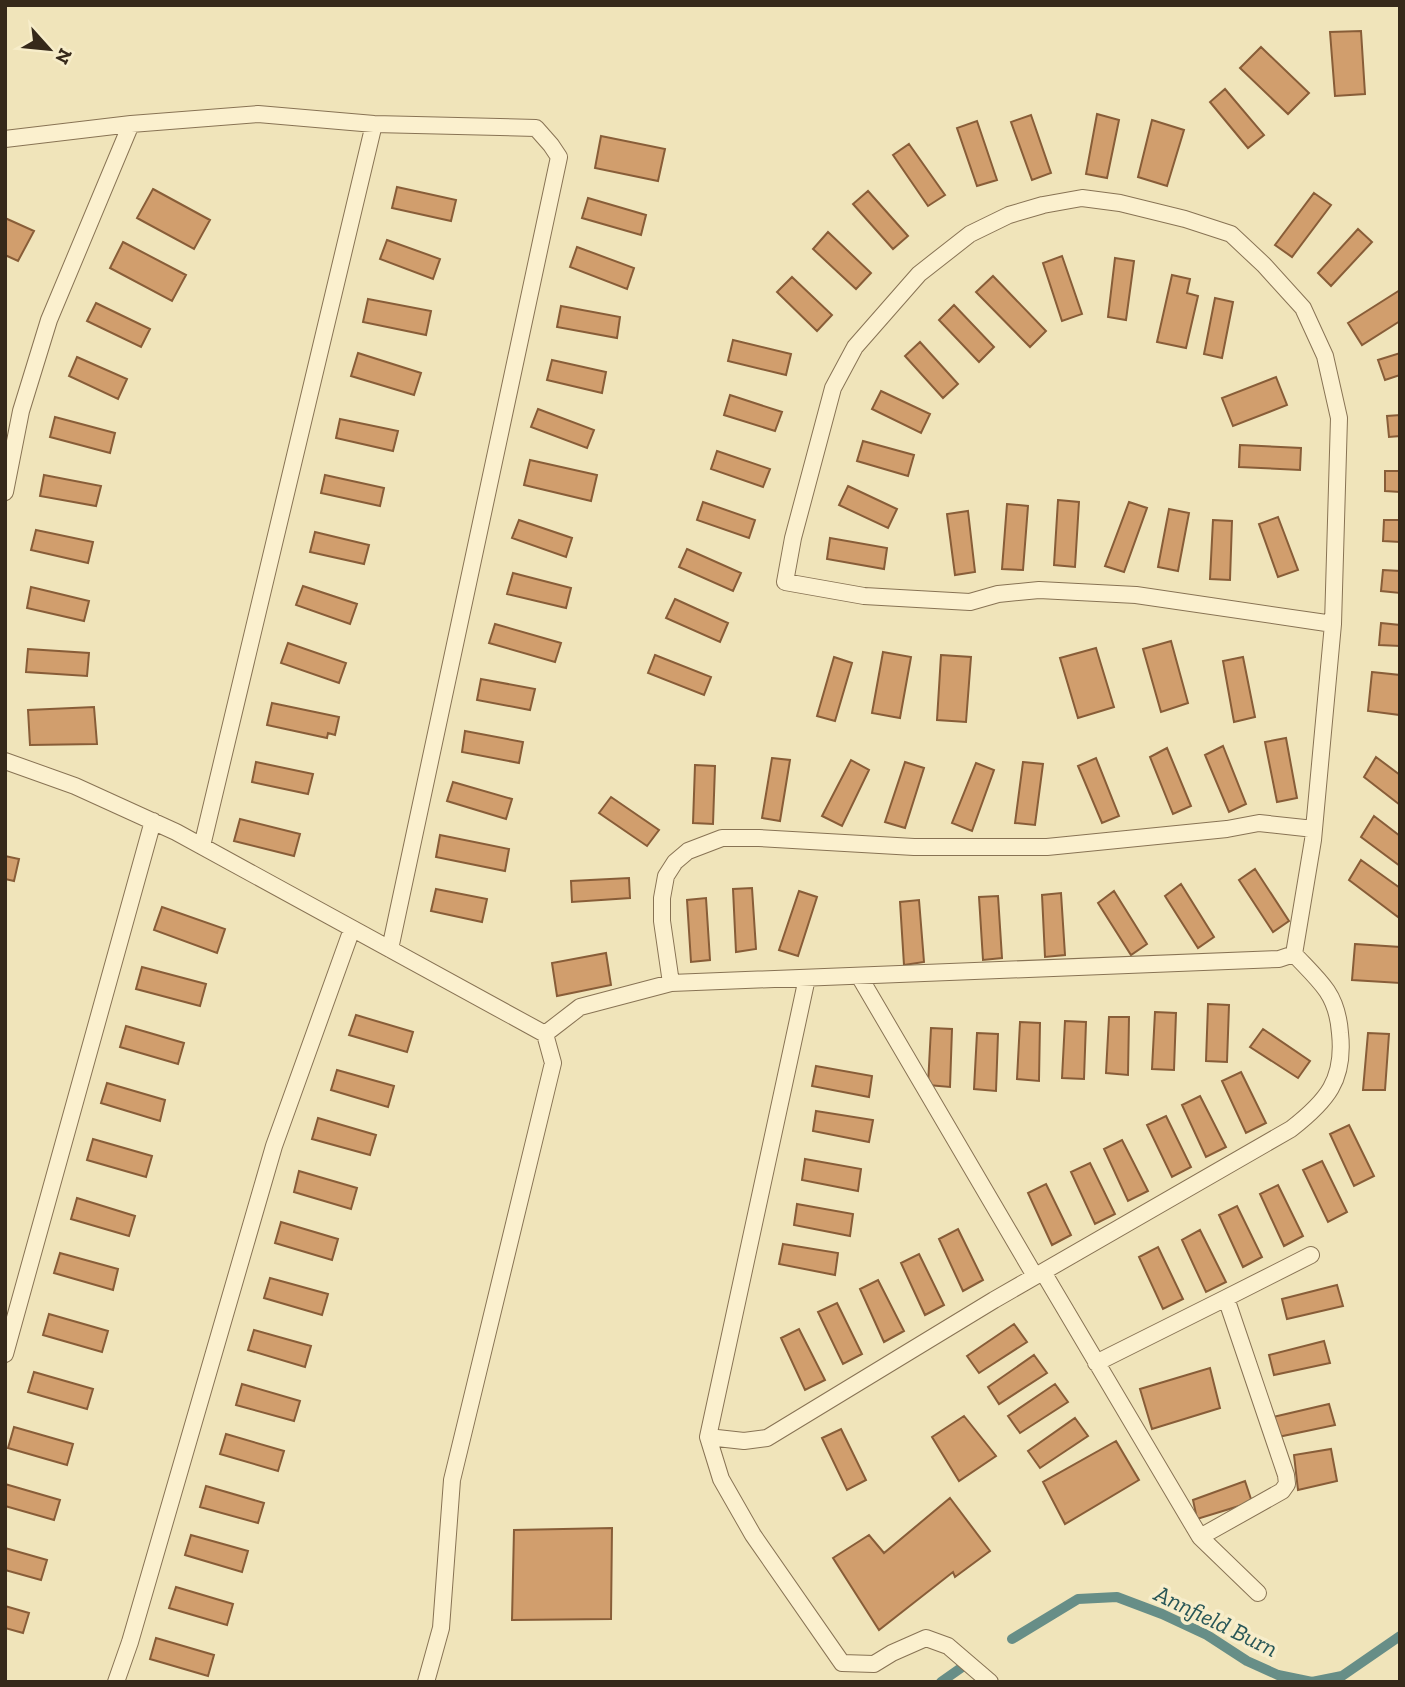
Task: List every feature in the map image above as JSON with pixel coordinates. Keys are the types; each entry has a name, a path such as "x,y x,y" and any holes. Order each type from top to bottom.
{"lane":[{"path":"5,139 131,124 258,114 374,124 536,128 559,157 390,949"},
{"path":"5,492 21,411 49,320 131,124"},
{"path":"202,846 374,124"},
{"path":"1294,954 1314,829 1334,624 1339,418 1325,356 1303,308 1231,234 1120,203 1082,198 1042,205 1009,215 970,234 919,274 855,347 833,388 793,538 785,582 863,596 970,601 998,594 1039,590 1136,595 1334,624"},
{"path":"5,761 75,786 153,821 545,1034 553,1063 452,1480 441,1628 426,1682"},
{"path":"5,1354 153,821"},
{"path":"671,983 662,921 666,876 675,862 688,850 722,838 914,847 1047,847 1227,829 1259,822 1314,829"},
{"path":"116,1682 274,1146 352,929"},
{"path":"545,1034 580,1007 671,983 1279,959 1294,954"},
{"path":"708,1437 744,1441 768,1438 1039,1274 1291,1129 1311,1114 1328,1094 1339,1074 1342,1051 1339,1018 1328,992 1294,954"},
{"path":"859,976 1039,1274 1097,1363 1200,1537 1258,1593"},
{"path":"807,978 708,1437 721,1479 753,1535 842,1663 874,1664 926,1638 948,1646 990,1682"},
{"path":"1097,1363 1311,1255"},
{"path":"1200,1537 1282,1491 1287,1484 1226,1298"}],"building":[{"path":"1361,31 1365,94 1335,96 1330,32"},
{"path":"1261,47 1309,93 1288,114 1240,68"},
{"path":"1225,89 1264,135 1248,148 1210,102"},
{"path":"1097,114 1119,120 1107,178 1086,174"},
{"path":"1031,115 1051,173 1032,180 1011,122"},
{"path":"1152,120 1184,130 1167,186 1138,177"},
{"path":"977,121 997,180 977,186 957,128"},
{"path":"601,136 665,149 658,181 595,168"},
{"path":"909,144 945,195 928,206 893,155"},
{"path":"397,187 456,200 451,221 392,208"},
{"path":"153,189 210,220 194,249 137,218"},
{"path":"868,191 908,236 893,249 853,204"},
{"path":"1314,193 1331,205 1292,257 1275,245"},
{"path":"588,198 646,215 641,235 582,218"},
{"path":"5,218 34,231 18,261 5,255"},
{"path":"1358,229 1372,242 1331,286 1318,273"},
{"path":"828,232 871,273 856,289 813,249"},
{"path":"387,240 440,259 433,279 380,259"},
{"path":"123,242 186,275 172,301 110,268"},
{"path":"577,247 634,268 627,289 570,267"},
{"path":"1062,256 1082,314 1062,321 1043,263"},
{"path":"1115,258 1134,261 1126,320 1108,317"},
{"path":"1172,275 1190,279 1187,293 1198,296 1186,348 1157,342"},
{"path":"993,276 1046,331 1030,347 976,292"},
{"path":"792,277 832,315 817,331 777,292"},
{"path":"1400,290 1400,321 1362,345 1348,323"},
{"path":"1215,298 1233,302 1222,358 1204,354"},
{"path":"368,299 431,311 426,335 363,322"},
{"path":"96,303 150,329 141,347 87,321"},
{"path":"954,305 994,347 979,362 939,320"},
{"path":"561,306 620,317 617,338 557,327"},
{"path":"733,340 791,354 786,375 728,361"},
{"path":"920,342 958,384 943,398 905,356"},
{"path":"358,353 421,373 414,395 351,376"},
{"path":"1400,353 1400,375 1385,380 1378,360"},
{"path":"77,357 127,379 118,399 69,376"},
{"path":"552,360 606,372 602,393 547,380"},
{"path":"1276,377 1287,405 1233,426 1222,398"},
{"path":"881,391 930,414 921,433 872,409"},
{"path":"730,395 782,412 775,431 724,415"},
{"path":"538,409 594,430 587,448 531,427"},
{"path":"1400,415 1400,436 1389,437 1387,416"},
{"path":"55,417 115,433 110,453 50,437"},
{"path":"340,419 398,431 393,451 336,438"},
{"path":"863,441 914,455 908,476 857,461"},
{"path":"1240,445 1301,448 1300,470 1239,467"},
{"path":"717,451 770,469 763,487 711,469"},
{"path":"530,460 597,475 591,501 524,485"},
{"path":"1385,471 1400,471 1400,492 1385,491"},
{"path":"44,475 101,486 96,506 40,496"},
{"path":"325,475 384,488 380,506 321,493"},
{"path":"848,486 897,509 888,528 839,505"},
{"path":"1058,500 1079,502 1075,567 1054,565"},
{"path":"703,502 755,520 749,538 697,520"},
{"path":"1129,502 1147,508 1124,572 1105,566"},
{"path":"1007,504 1028,506 1023,570 1002,569"},
{"path":"1169,509 1189,513 1178,571 1158,567"},
{"path":"968,511 975,572 955,575 947,514"},
{"path":"1278,517 1298,570 1278,577 1259,524"},
{"path":"519,520 572,538 566,557 512,538"},
{"path":"1213,520 1232,521 1230,580 1210,579"},
{"path":"1384,520 1400,520 1400,542 1383,541"},
{"path":"36,530 93,542 88,563 31,550"},
{"path":"315,532 369,545 364,564 310,552"},
{"path":"830,538 887,548 884,569 827,559"},
{"path":"687,549 741,573 733,591 679,567"},
{"path":"1383,570 1400,571 1400,593 1381,591"},
{"path":"513,573 571,588 566,608 507,594"},
{"path":"303,586 357,604 350,624 296,605"},
{"path":"31,587 89,601 84,621 27,608"},
{"path":"675,599 728,623 720,642 666,618"},
{"path":"1381,623 1400,625 1400,646 1379,645"},
{"path":"495,624 561,643 555,662 489,643"},
{"path":"1171,641 1188,703 1161,712 1143,649"},
{"path":"288,643 346,663 339,683 281,663"},
{"path":"1096,648 1114,707 1078,718 1060,658"},
{"path":"28,649 89,653 87,676 26,672"},
{"path":"883,652 911,657 900,718 872,713"},
{"path":"655,655 711,677 704,695 648,673"},
{"path":"941,655 971,657 966,722 937,720"},
{"path":"834,657 852,663 835,721 817,716"},
{"path":"1243,657 1255,717 1234,722 1223,661"},
{"path":"1372,672 1400,675 1400,715 1368,711"},
{"path":"481,679 535,689 530,710 477,700"},
{"path":"272,703 339,717 335,735 328,733 327,738 267,725"},
{"path":"94,707 97,744 30,745 28,710"},
{"path":"465,731 523,742 519,763 462,752"},
{"path":"1286,738 1297,798 1277,802 1265,742"},
{"path":"1223,746 1246,804 1229,812 1205,755"},
{"path":"1167,748 1191,806 1173,814 1150,757"},
{"path":"1376,757 1400,775 1400,805 1364,777"},
{"path":"772,758 790,760 780,821 762,818"},
{"path":"1096,758 1119,816 1102,823 1078,766"},
{"path":"851,760 869,770 842,826 822,816"},
{"path":"256,762 313,774 308,794 252,782"},
{"path":"905,762 924,768 905,828 885,822"},
{"path":"1023,762 1043,764 1035,825 1015,823"},
{"path":"976,763 994,770 972,831 952,823"},
{"path":"695,765 715,766 713,824 693,823"},
{"path":"453,782 512,799 506,819 447,801"},
{"path":"611,797 659,830 647,846 599,813"},
{"path":"1374,816 1400,836 1400,866 1361,837"},
{"path":"240,819 300,834 294,856 234,841"},
{"path":"440,835 509,849 505,871 436,857"},
{"path":"5,856 19,859 14,881 5,879"},
{"path":"1361,860 1400,888 1398,917 1349,880"},
{"path":"1255,869 1289,921 1273,932 1239,880"},
{"path":"629,878 630,898 572,902 571,881"},
{"path":"1181,884 1214,937 1198,948 1165,896"},
{"path":"752,888 756,949 736,952 733,889"},
{"path":"436,889 487,899 482,922 431,911"},
{"path":"799,891 817,897 798,956 779,950"},
{"path":"1114,891 1147,944 1131,955 1098,903"},
{"path":"1061,893 1065,955 1045,957 1042,895"},
{"path":"998,896 1002,958 983,960 979,897"},
{"path":"706,898 710,960 691,962 687,900"},
{"path":"919,900 924,962 904,965 900,902"},
{"path":"162,907 225,929 217,953 154,930"},
{"path":"1355,944 1400,947 1400,983 1352,980"},
{"path":"606,953 611,985 557,996 552,963"},
{"path":"142,967 206,984 200,1006 136,989"},
{"path":"1208,1004 1229,1005 1227,1062 1206,1061"},
{"path":"1155,1012 1176,1013 1174,1070 1152,1069"},
{"path":"356,1015 413,1032 407,1052 349,1035"},
{"path":"1109,1017 1129,1017 1128,1075 1106,1073"},
{"path":"1065,1021 1086,1022 1084,1079 1062,1078"},
{"path":"1020,1022 1040,1023 1039,1081 1017,1079"},
{"path":"126,1026 184,1043 178,1064 120,1047"},
{"path":"931,1028 952,1029 950,1087 928,1085"},
{"path":"1263,1029 1310,1061 1298,1078 1250,1047"},
{"path":"977,1033 998,1034 996,1091 974,1089"},
{"path":"1368,1033 1389,1034 1385,1090 1363,1090"},
{"path":"816,1066 872,1076 869,1097 812,1086"},
{"path":"337,1070 394,1086 388,1107 331,1090"},
{"path":"1241,1072 1266,1123 1246,1133 1222,1081"},
{"path":"107,1083 165,1100 160,1121 101,1103"},
{"path":"1200,1096 1226,1147 1206,1157 1182,1105"},
{"path":"816,1111 873,1120 869,1142 813,1131"},
{"path":"1166,1116 1191,1167 1172,1177 1147,1125"},
{"path":"318,1118 376,1135 370,1155 312,1139"},
{"path":"1349,1125 1374,1176 1354,1186 1330,1134"},
{"path":"93,1139 152,1156 146,1177 87,1160"},
{"path":"1122,1140 1148,1191 1128,1201 1104,1149"},
{"path":"805,1159 861,1169 858,1191 802,1180"},
{"path":"1322,1161 1347,1212 1328,1222 1303,1170"},
{"path":"1090,1163 1115,1214 1095,1224 1071,1172"},
{"path":"299,1171 357,1188 351,1209 294,1192"},
{"path":"1046,1184 1071,1235 1052,1245 1028,1193"},
{"path":"1278,1185 1303,1236 1284,1246 1260,1194"},
{"path":"77,1198 135,1216 129,1236 71,1219"},
{"path":"797,1204 853,1214 850,1236 794,1225"},
{"path":"1237,1206 1262,1257 1243,1267 1219,1215"},
{"path":"281,1222 338,1239 332,1260 275,1243"},
{"path":"958,1229 983,1280 963,1291 939,1239"},
{"path":"1200,1230 1226,1282 1206,1292 1182,1240"},
{"path":"783,1244 838,1253 835,1275 779,1264"},
{"path":"1158,1247 1183,1299 1163,1309 1139,1257"},
{"path":"60,1253 118,1269 113,1290 54,1273"},
{"path":"919,1254 944,1305 925,1315 901,1263"},
{"path":"270,1278 328,1294 322,1315 264,1298"},
{"path":"878,1280 904,1331 884,1342 860,1289"},
{"path":"1337,1285 1343,1306 1287,1319 1282,1299"},
{"path":"837,1303 862,1354 843,1364 818,1312"},
{"path":"49,1314 108,1331 102,1352 43,1335"},
{"path":"1014,1324 1027,1342 979,1373 967,1356"},
{"path":"799,1329 825,1380 805,1390 781,1338"},
{"path":"254,1330 311,1346 305,1367 248,1350"},
{"path":"1324,1341 1330,1363 1274,1375 1269,1355"},
{"path":"1034,1355 1047,1373 999,1404 988,1387"},
{"path":"1210,1368 1220,1408 1152,1429 1140,1389"},
{"path":"34,1372 93,1389 87,1409 28,1392"},
{"path":"242,1384 300,1401 294,1421 236,1405"},
{"path":"1055,1384 1068,1402 1020,1433 1008,1416"},
{"path":"1329,1404 1335,1425 1278,1437 1273,1417"},
{"path":"964,1416 996,1456 959,1481 932,1437"},
{"path":"1075,1418 1088,1436 1040,1468 1028,1451"},
{"path":"14,1427 73,1444 67,1465 8,1448"},
{"path":"841,1429 866,1480 847,1490 822,1438"},
{"path":"226,1434 284,1451 278,1471 220,1454"},
{"path":"1116,1441 1139,1480 1065,1524 1043,1482"},
{"path":"1331,1449 1337,1481 1298,1490 1294,1455"},
{"path":"1245,1481 1252,1502 1197,1519 1193,1500"},
{"path":"5,1484 60,1500 54,1520 5,1506"},
{"path":"206,1486 264,1503 258,1523 200,1507"},
{"path":"950,1498 990,1551 955,1577 953,1572 879,1630 833,1558 869,1535 884,1553"},
{"path":"612,1528 611,1619 512,1620 514,1530"},
{"path":"191,1535 248,1551 242,1572 185,1555"},
{"path":"5,1548 47,1560 41,1580 5,1570"},
{"path":"176,1587 233,1604 227,1625 169,1608"},
{"path":"5,1606 29,1613 23,1633 5,1628"},
{"path":"156,1638 214,1655 208,1676 150,1659"}],"waterway":[{"name":"Annfield Burn","path":"1012,1639 1078,1599 1117,1597 1207,1635 1247,1661 1278,1675 1312,1682 1342,1676 1400,1636"},
{"path":"941,1682 968,1663"}]}
